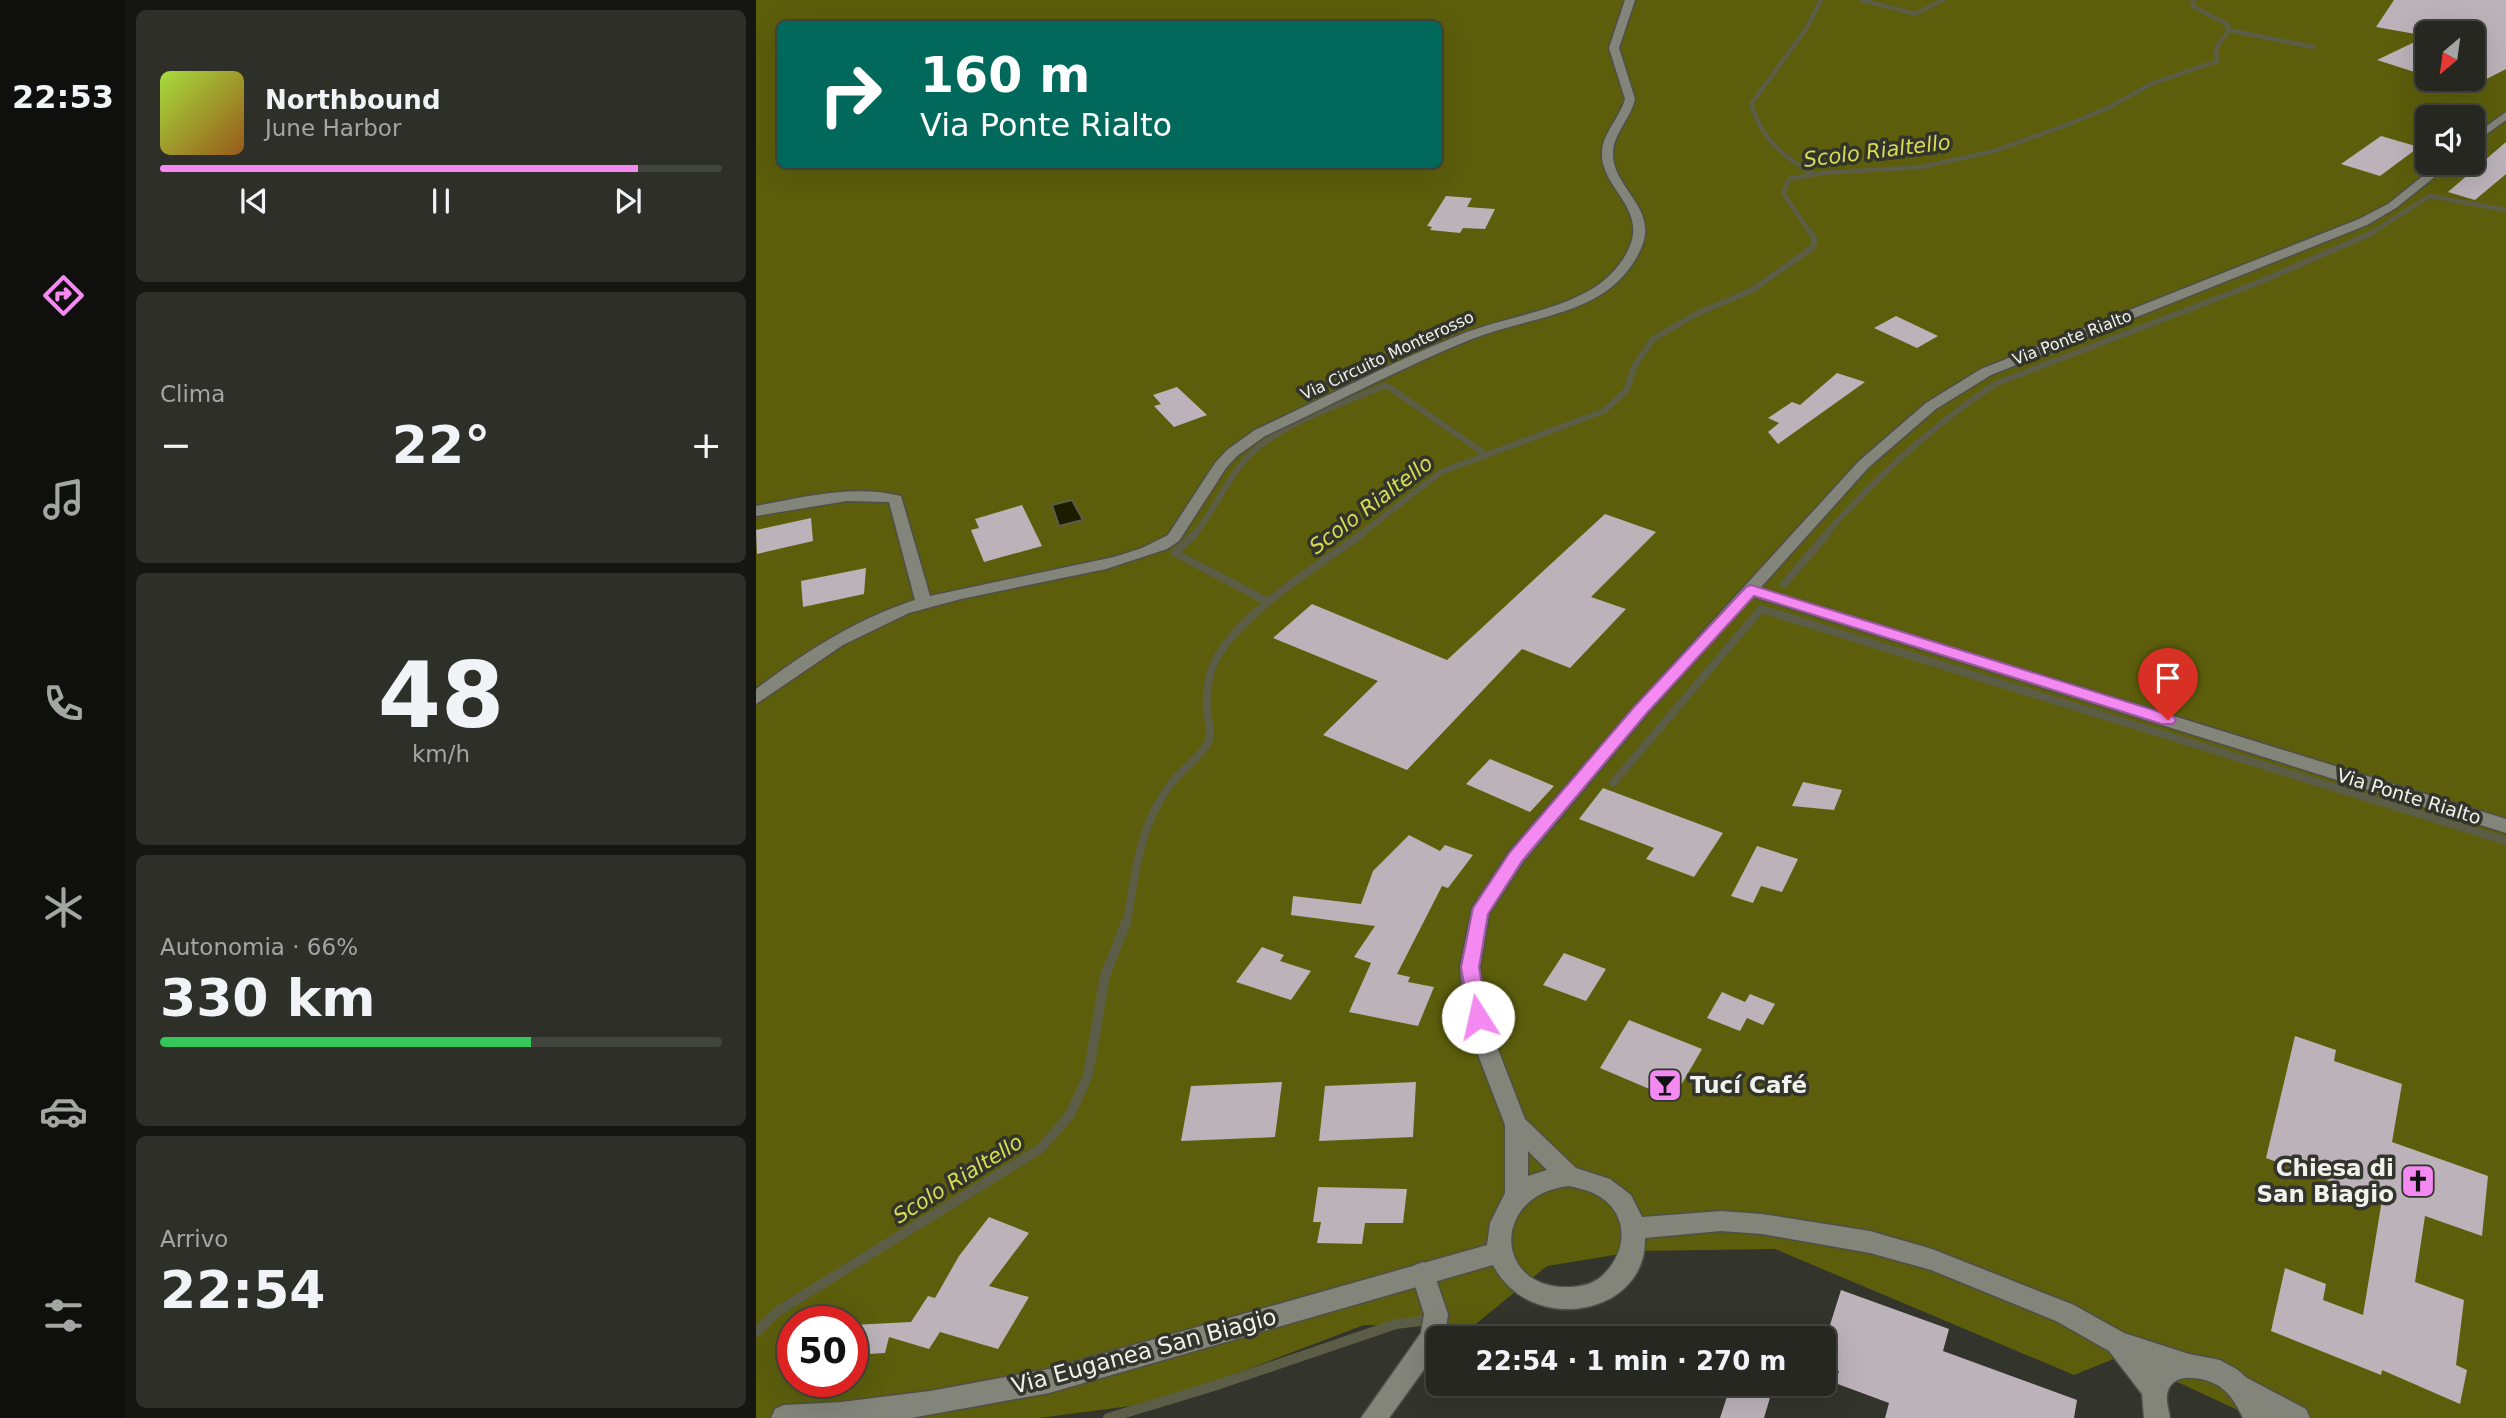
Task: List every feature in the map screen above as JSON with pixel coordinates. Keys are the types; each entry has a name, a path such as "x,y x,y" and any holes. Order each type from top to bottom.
{"main road":[{"name":"Via Circuito Monterosso","path":"924,603 1116,562 1160,547 1174,538 1226,460 1260,433 1474,333 1586,298 1609,283 1625,265 1638,242 1641,230 1608,163 1607,153 1613,133 1629,107 1630,99 1615,48 1630,0"},
{"path":"2485,132 2506,115"},
{"name":"Via Ponte Rialto","path":"1517,1196 1516,1125 1483,1039 1473,996 1470,967 1479,912 1516,857 1641,710 1864,464 1884,444 1949,392 2010,361 2353,227 2392,206 2431,175"},
{"path":"756,511 846,497 883,494 896,499 902,513 924,603 883,618 833,642 756,698"},
{"name":"Via Ponte Rialto","path":"1751,590 2506,826"},
{"name":"Via Ponte Rialto","path":"1516,1125 1569,1176"},
{"path":"1569,1176 1587,1178 1612,1191 1629,1211 1635,1228 1635,1245 1619,1278 1603,1290 1585,1297 1565,1300 1545,1297 1527,1289 1513,1277 1497,1253 1499,1227 1506,1210 1517,1196 1532,1185 1550,1178 1569,1176"},
{"path":"1635,1228 1721,1221 1762,1224 1870,1242 1932,1260 2001,1287 2064,1313 2118,1343 2187,1365 2214,1368 2243,1389 2297,1418"},
{"name":"Via Euganea San Biagio","path":"784,1418 841,1415 930,1403 1049,1381 1497,1253"},
{"path":"1374,1418 1433,1337 1436,1314 1434,1301 1423,1273"},
{"path":"2118,1343 2155,1391"},
{"path":"2157,1418 2155,1391 2161,1378 2172,1369 2187,1365"},
{"path":"2243,1389 2253,1405 2256,1418"}],"shaded area":[{"path":"756,0 2506,0 2506,1418 2255,1418 2121,1356 2074,1375 1775,1249 1639,1251 1547,1266 1473,1326 1364,1325 1161,1402 1039,1418 756,1418"},
{"path":"1072,500 1083,520 1059,526 1052,505"}],"building":[{"path":"2394,0 2506,0 2506,69 2485,80 2485,21 2415,21 2415,34 2376,27"},
{"path":"2415,42 2415,72 2377,60"},
{"path":"2381,136 2415,146 2415,150 2380,176 2341,164"},
{"path":"2506,142 2506,174 2475,200 2448,192 2468,175 2485,175 2485,160"},
{"path":"1446,196 1472,198 1467,207 1495,209 1485,229 1463,228 1460,233 1430,230 1432,227 1427,226"},
{"path":"1896,316 1938,336 1917,348 1874,328"},
{"path":"1837,373 1865,382 1778,444 1768,432 1779,423 1768,418 1792,402 1800,405"},
{"path":"1177,387 1207,415 1174,427 1154,406 1161,404 1153,395"},
{"path":"1022,505 1042,546 984,562 971,530 979,528 975,519"},
{"path":"1605,514 1656,532 1591,597 1626,609 1570,668 1522,649 1407,770 1323,735 1378,681 1273,638 1312,604 1447,660"},
{"path":"811,518 813,541 757,554 756,530"},
{"path":"866,568 864,594 803,607 801,581"},
{"path":"1490,759 1554,786 1530,812 1466,784"},
{"path":"1803,782 1842,790 1834,810 1792,806"},
{"path":"1603,788 1723,833 1694,877 1646,859 1654,848 1579,819"},
{"path":"1409,835 1440,851 1445,845 1473,855 1448,888 1442,886 1397,974 1410,977 1408,982 1434,987 1418,1026 1349,1012 1371,963 1354,957 1375,926 1291,915 1293,896 1361,904 1373,871"},
{"path":"1757,846 1798,859 1782,892 1761,886 1753,903 1731,896"},
{"path":"1262,947 1284,955 1280,961 1311,971 1291,1000 1236,982"},
{"path":"1564,953 1606,969 1586,1001 1543,985"},
{"path":"1722,992 1745,1002 1750,994 1775,1004 1763,1025 1747,1018 1740,1031 1707,1018"},
{"path":"1629,1020 1702,1049 1673,1099 1600,1068"},
{"path":"2295,1036 2336,1050 2334,1061 2402,1084 2392,1142 2488,1176 2482,1236 2425,1216 2415,1282 2464,1300 2456,1365 2467,1370 2460,1404 2382,1370 2381,1375 2271,1331 2285,1268 2326,1284 2323,1300 2363,1315 2382,1200 2266,1158"},
{"path":"1282,1082 1275,1137 1181,1141 1191,1086"},
{"path":"1416,1082 1413,1137 1319,1141 1325,1086"},
{"path":"1318,1187 1407,1189 1403,1223 1365,1223 1362,1244 1317,1243 1321,1222 1313,1222"},
{"path":"989,1217 1029,1233 989,1286 1029,1297 998,1349 940,1332 929,1349 889,1337 885,1353 868,1354 868,1324 911,1322 928,1296 935,1298 959,1256"},
{"path":"1841,1290 1949,1329 1943,1351 2077,1400 2074,1418 1885,1418 1889,1403 1836,1383 1839,1371 1836,1370 1836,1326 1830,1326"},
{"path":"1727,1396 1770,1396 1764,1418 1720,1418"}],"waterway":[{"path":"1812,173 1774,145 1761,127 1751,104 1806,29 1821,0"},
{"path":"1862,0 1915,14 1943,0"},
{"name":"Scolo Rialtello","path":"2192,0 2194,7 2227,24 2229,30"},
{"name":"Scolo Rialtello","path":"1812,235 1783,193 1789,179 1822,173 1922,167 1994,151 2110,107 2151,84 2217,61 2216,48 2229,30"},
{"path":"2229,30 2313,47"},
{"path":"2369,234 2430,196 2506,210"},
{"name":"Scolo Rialtello","path":"1360,535 1441,472 1604,411 1626,391 1635,365 1653,339 1696,314 1752,290 1812,248 1815,240 1811,233"},
{"path":"1825,535 1905,454 1995,384 2257,283 2369,234"},
{"path":"1194,535 1238,469 1258,447 1292,425 1386,385 1485,454"},
{"name":"Scolo Rialtello","path":"1127,922 1141,848 1153,814 1173,781 1208,741 1208,683 1222,649 1256,612 1362,534"},
{"path":"1784,584 1827,534"},
{"path":"1194,535 1175,553 1268,602"},
{"path":"1613,783 1761,609 2506,841"},
{"name":"Scolo Rialtello","path":"756,1332 778,1311 1040,1149 1070,1115 1088,1075 1105,976 1127,920"},
{"path":"1108,1418 1214,1386 1396,1324 1428,1320"}],"place":[{"name":"Tucí Café","path":"1665,1085"},
{"name":"Chiesa di San Biagio","path":"2418,1181"}],"route":[{"path":"1478,1017 1470,967 1479,912 1516,857 1641,710 1751,590 2168,720"}]}
